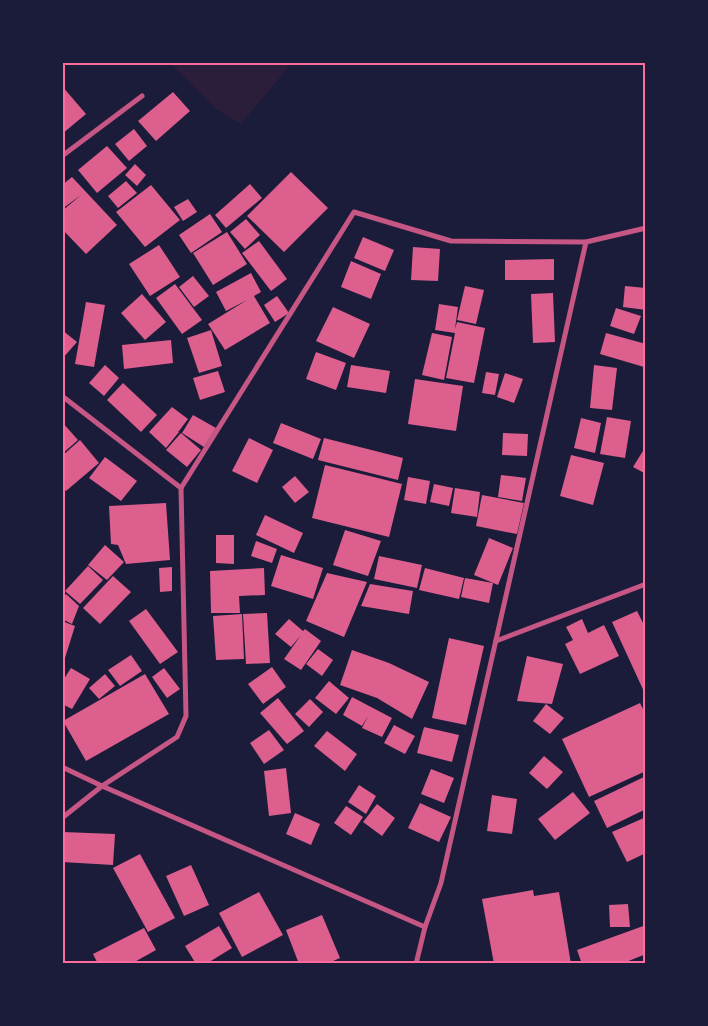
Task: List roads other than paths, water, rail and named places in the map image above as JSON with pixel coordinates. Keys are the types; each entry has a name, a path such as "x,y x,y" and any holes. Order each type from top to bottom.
{"street":[{"path":"62,156 142,96"},
{"path":"62,818 102,786 176,738 186,716 181,488 354,212 451,241 586,242 646,228"},
{"path":"416,964 425,927 441,883 586,242"},
{"path":"62,396 181,488"},
{"path":"496,641 646,584"},
{"path":"62,767 425,927"}]}
